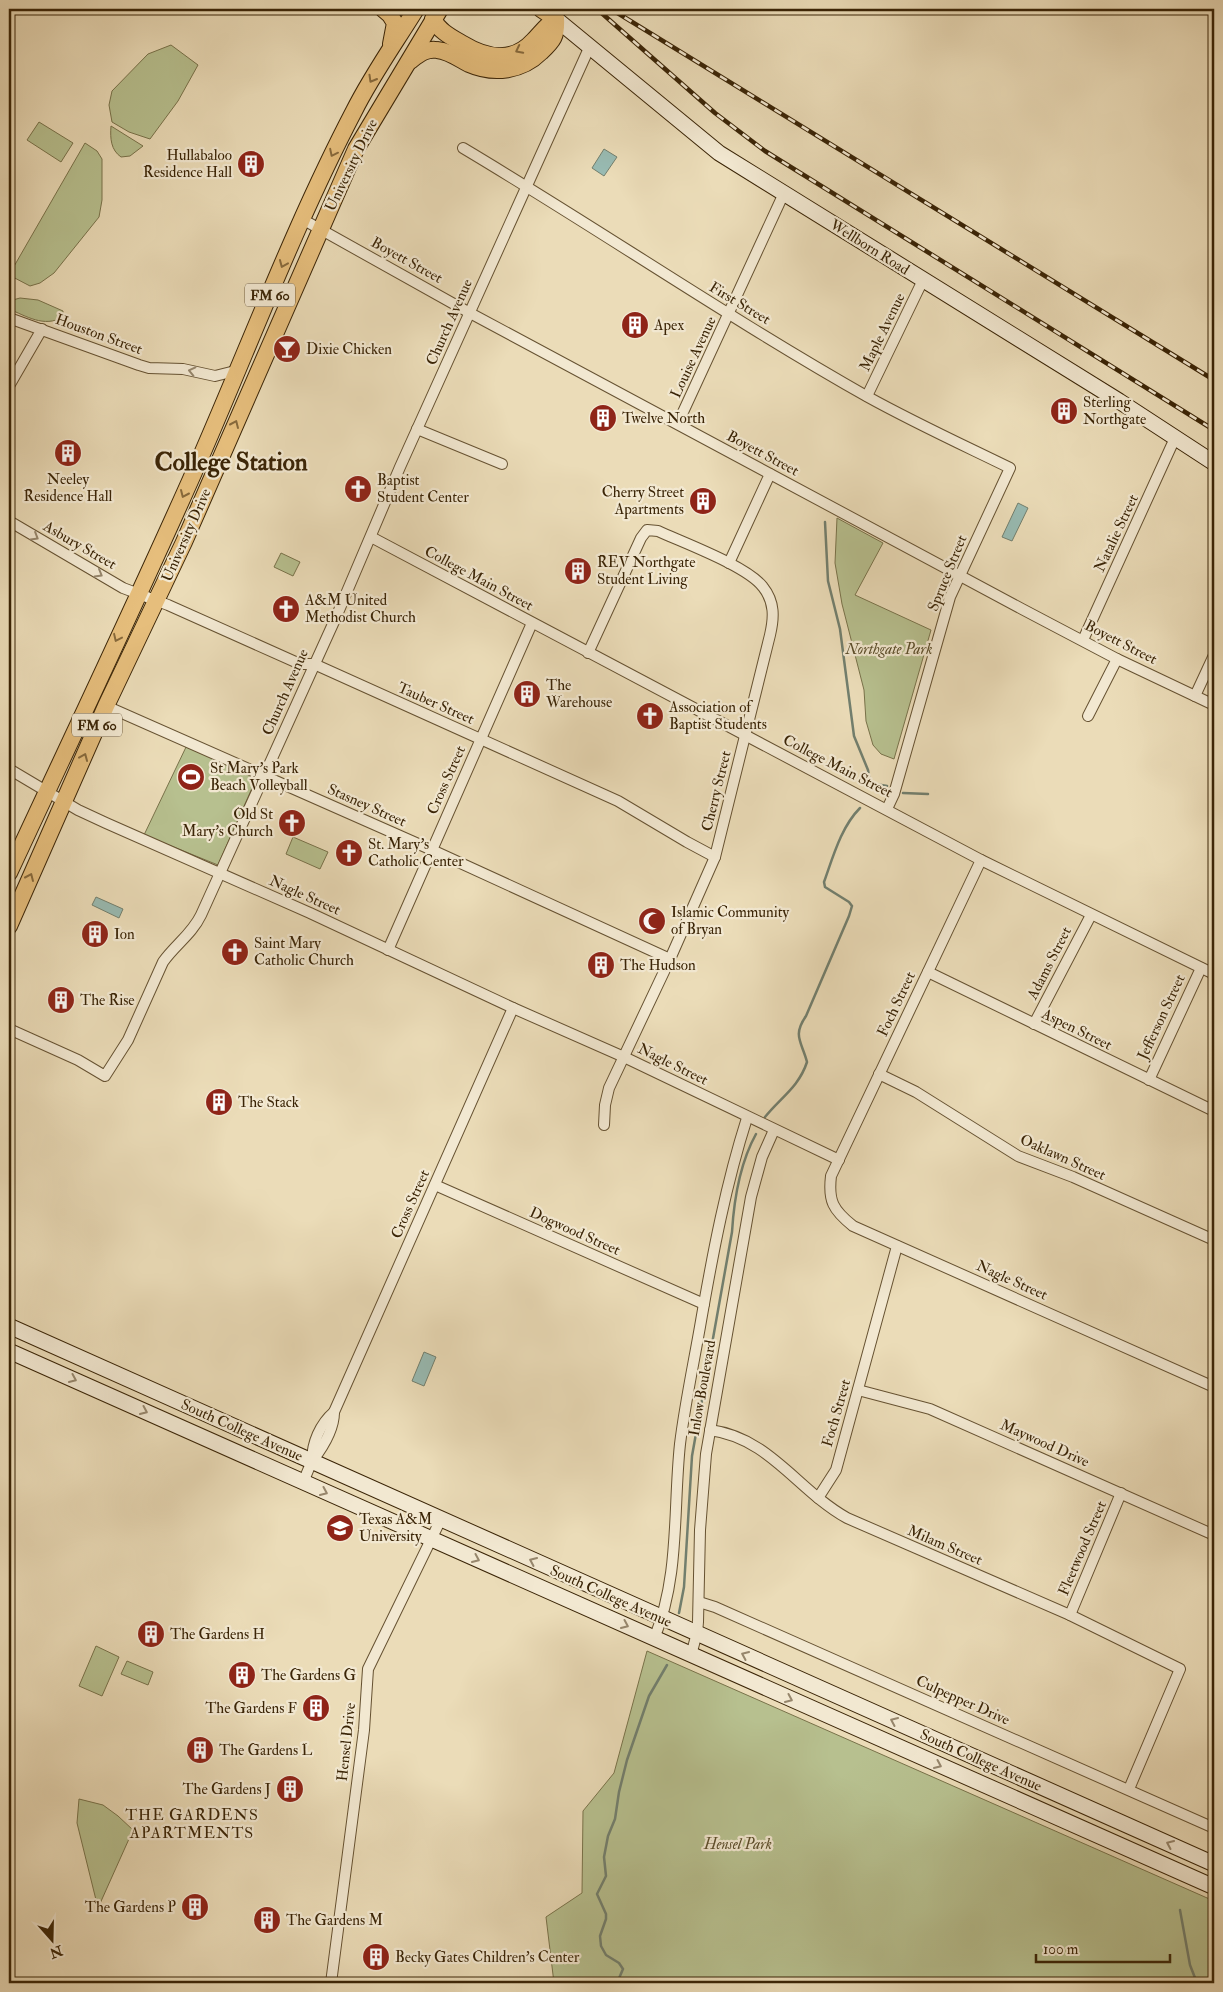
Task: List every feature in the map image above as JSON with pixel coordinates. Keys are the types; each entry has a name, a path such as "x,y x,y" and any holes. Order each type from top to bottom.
{"main road":[{"path":"383,9 395,23 389,49"},
{"name":"FM 60","path":"389,49 398,39 416,9"},
{"name":"Wellborn Road","path":"541,9 590,46 700,138 738,165 1214,463"},
{"path":"436,14 442,30 469,48 486,55 498,57 522,50 533,42 546,26 556,19"},
{"name":"FM 60","path":"405,64 436,14"},
{"path":"405,64 426,51 437,50 483,69 518,68 535,58 550,42 556,33 556,19"},
{"name":"University Drive","path":"9,873 239,370 302,219 354,109 389,49"},
{"name":"University Drive","path":"9,926 106,706 184,542 356,149 405,64"},
{"name":"South College Avenue","path":"9,1326 1214,1864"},
{"name":"South College Avenue","path":"9,1351 1214,1888"},
{"path":"99,1391 108,1371"},
{"path":"545,1590 553,1570"},
{"path":"961,1775 970,1755"}],"street":[{"name":"Church Avenue","path":"9,1029 78,1060 105,1076 128,1040 163,962 197,924 590,46"},
{"name":"First Street","path":"463,148 527,186 730,315 867,396 902,416 1010,468"},
{"name":"Louise Avenue","path":"678,423 730,315 784,193"},
{"name":"Boyett Street","path":"302,219 470,313 1117,659 1214,705"},
{"name":"Maple Avenue","path":"867,396 923,280"},
{"name":"Houston Street","path":"9,318 144,367 183,369 215,376 239,370"},
{"path":"9,386 42,329"},
{"path":"417,429 502,464"},
{"name":"Natalie Street","path":"1083,640 1175,438"},
{"name":"Spruce Street","path":"888,809 894,794 950,597 1010,468"},
{"path":"729,562 770,474"},
{"name":"Asbury Street","path":"10,524 123,588 138,594"},
{"name":"Cherry Street","path":"588,653 641,538 647,530 658,531 729,562 760,583 770,598 773,610 770,635 715,857 670,959 609,1088 605,1105 604,1125"},
{"name":"College Main Street","path":"371,537 588,653 888,809 981,860 1214,974"},
{"name":"Tauber Street","path":"138,594 156,600 300,664 314,664 618,801 715,857"},
{"name":"Cross Street","path":"388,950 532,623"},
{"path":"1196,696 1214,655"},
{"path":"1088,716 1117,659"},
{"name":"Stasney Street","path":"106,706 432,850 670,959"},
{"name":"Nagle Street","path":"9,769 64,802 120,830 310,913 513,1008 624,1057 838,1160 831,1176 829,1192 834,1207 853,1226 1214,1387"},
{"name":"Foch Street","path":"838,1160 981,860"},
{"name":"Adams Street","path":"1034,1024 1091,915"},
{"name":"Jefferson Street","path":"1149,1080 1201,968"},
{"name":"Aspen Street","path":"928,972 1214,1111"},
{"name":"Cross Street","path":"303,1483 312,1462 312,1450 325,1420 334,1412 513,1008"},
{"name":"Oaklawn Street","path":"879,1074 916,1092 1018,1156 1214,1240"},
{"name":"Inlow Boulevard","path":"654,1639 662,1619 673,1562 682,1426 704,1304 729,1179 748,1118"},
{"name":"Inlow Boulevard","path":"691,1655 697,1633 702,1502 710,1430 752,1196 762,1158 774,1130"},
{"name":"Dogwood Street","path":"435,1185 704,1304"},
{"name":"Foch Street","path":"818,1498 836,1470 897,1246"},
{"name":"Maywood Drive","path":"858,1390 930,1409 1214,1536"},
{"name":"Milam Street","path":"710,1430 735,1435 760,1448 818,1498 847,1518 1070,1615 1180,1669 1128,1789"},
{"name":"Fleetwood Street","path":"1070,1615 1121,1493"},
{"name":"Hensel Drive","path":"331,1983 364,1732 368,1669 441,1519"},
{"name":"Culpepper Drive","path":"698,1602 715,1607 1214,1828"}],"green space":[{"path":"171,45 198,65 178,101 150,139 129,132 112,122 109,105 112,91 148,54"},
{"path":"39,122 73,143 61,162 27,140"},
{"path":"111,126 143,146 130,156 121,157 115,151 112,144"},
{"path":"85,143 97,151 102,159 102,200 99,217 54,273 40,283 30,286 9,275"},
{"path":"20,298 38,300 63,311 63,317 49,321 35,320 9,309 9,301"},
{"name":"Northgate Park","path":"837,518 883,543 855,595 931,630 894,759 881,754 873,745 866,721 864,690 842,604 835,563"},
{"path":"281,553 300,562 293,576 274,567"},
{"path":"187,745 256,779 218,865 144,835"},
{"path":"293,837 328,852 320,869 286,854"},
{"path":"96,1646 119,1657 102,1696 79,1686"},
{"name":"Hensel Park","path":"647,1651 1214,1901 1214,1983 554,1983 546,1917 582,1893 583,1811 614,1773"},
{"path":"127,1661 153,1672 148,1685 121,1674"},
{"path":"79,1799 103,1805 133,1830 98,1908 77,1823"}],"water":[{"path":"604,149 617,157 604,176 592,168"},
{"path":"1018,503 1028,508 1012,541 1002,537"},
{"path":"96,897 123,909 119,918 92,905"},
{"path":"424,1352 436,1357 424,1386 412,1381"}],"waterway":[{"path":"825,522 828,581 840,629 854,736 868,770 870,783 887,786"},
{"path":"903,793 928,794"},
{"path":"765,1117 794,1085 804,1071 807,1062 799,1039 800,1029 852,906 849,902 825,887 824,882 843,833 860,808"},
{"path":"679,1613 684,1587 692,1456 732,1232 734,1207 742,1169 756,1134"},
{"path":"617,1983 623,1969 619,1963 606,1955 601,1946 600,1936 606,1914 597,1894 606,1876 604,1857 608,1836 615,1819 627,1760 649,1696 667,1665"},
{"path":"1180,1910 1190,1965 1197,1983"}],"railway":[{"path":"597,9 715,113 765,151 1214,430"},
{"path":"611,9 1214,380"}],"place":[{"name":"Hullabaloo Residence Hall","path":"251,164"},
{"name":"Apex","path":"635,325"},
{"name":"Dixie Chicken","path":"287,349"},
{"name":"Sterling Northgate","path":"1064,411"},
{"name":"Twelve North","path":"603,418"},
{"name":"Neeley Residence Hall","path":"68,453"},
{"name":"Baptist Student Center","path":"358,489"},
{"name":"Cherry Street Apartments","path":"703,501"},
{"name":"REV Northgate Student Living","path":"578,571"},
{"name":"A&M United Methodist Church","path":"286,609"},
{"name":"The Warehouse","path":"527,694"},
{"name":"Association of Baptist Students","path":"650,716"},
{"name":"St Mary's Park Beach Volleyball","path":"191,777"},
{"name":"Old St Mary's Church","path":"292,823"},
{"name":"St. Mary's Catholic Center","path":"349,853"},
{"name":"Islamic Community of Bryan","path":"652,921"},
{"name":"Ion","path":"95,934"},
{"name":"Saint Mary Catholic Church","path":"235,952"},
{"name":"The Hudson","path":"601,965"},
{"name":"The Rise","path":"61,1000"},
{"name":"The Stack","path":"219,1102"},
{"name":"Texas A&M University","path":"340,1528"},
{"name":"The Gardens H","path":"151,1634"},
{"name":"The Gardens G","path":"242,1675"},
{"name":"The Gardens F","path":"316,1708"},
{"name":"The Gardens L","path":"200,1750"},
{"name":"The Gardens J","path":"290,1789"},
{"name":"The Gardens P","path":"195,1907"},
{"name":"The Gardens M","path":"267,1920"},
{"name":"Becky Gates Children's Center","path":"376,1957"}],"district":[{"name":"College Station","path":"231,461"},
{"name":"THE GARDENS APARTMENTS","path":"192,1823"}]}
